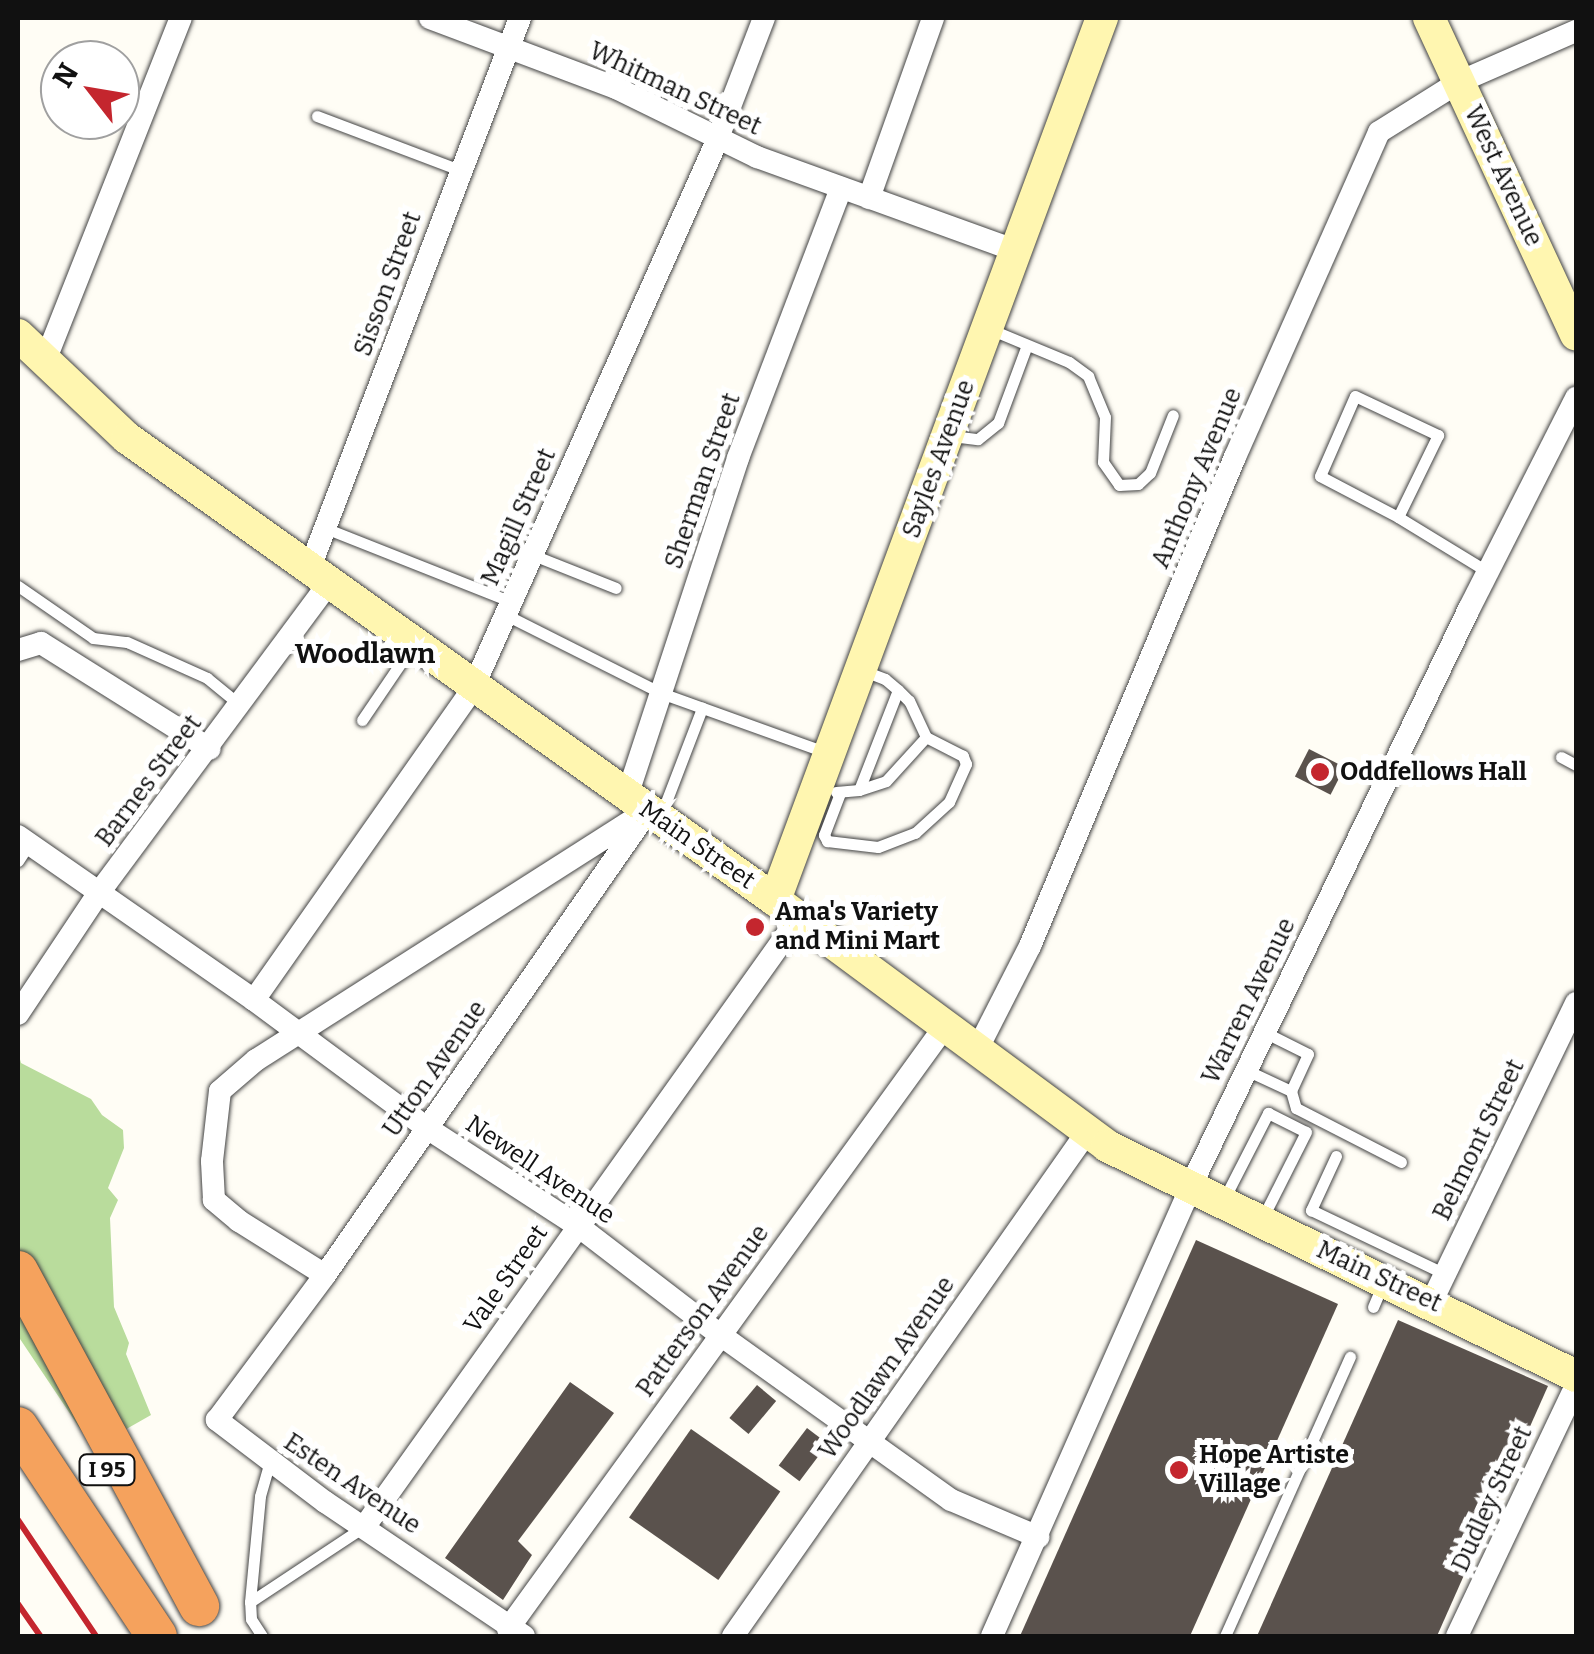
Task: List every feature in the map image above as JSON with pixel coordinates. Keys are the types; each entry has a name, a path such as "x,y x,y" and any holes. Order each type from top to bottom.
{"highway":[{"path":"18,1271 209,1621"},
{"name":"I 95","path":"18,1333 209,1621"},
{"name":"I 95","path":"18,1427 158,1636"}],"main road":[{"name":"Sayles Avenue","path":"787,909 828,789 829,754 1102,18"},
{"name":"West Avenue","path":"1429,18 1576,334"},
{"name":"Main Street","path":"18,335 127,438 787,909 1088,1132 1260,1223 1342,1242 1390,1282 1438,1288 1576,1376"}],"street":[{"path":"45,360 180,18"},
{"name":"Whitman Street","path":"430,18 616,88 756,158 869,198"},
{"name":"Sisson Street","path":"319,577 325,528 520,18"},
{"name":"Magill Street","path":"254,1000 473,688 718,138 764,18"},
{"path":"933,18 869,198 1016,251"},
{"name":"Anthony Avenue","path":"977,1050 1030,946 1379,132 1460,82 1576,31"},
{"name":"Sherman Street","path":"645,809 660,692 738,458 841,188"},
{"name":"Warren Avenue","path":"992,1636 1189,1188 1576,398"},
{"name":"Barnes Street","path":"18,1014 98,894 241,705 319,577"},
{"path":"18,650 42,643 210,749"},
{"path":"326,1275 239,1221 214,1200 212,1161 220,1091 229,1080 299,1033 645,809"},
{"name":"Utton Avenue","path":"264,1357 326,1275 645,809"},
{"name":"Newell Avenue","path":"21,847 254,1000 427,1128 578,1226 719,1334 951,1500 1038,1537"},
{"name":"Vale Street","path":"365,1526 578,1226 787,909"},
{"name":"Belmont Street","path":"1438,1288 1576,1003"},
{"name":"Patterson Avenue","path":"516,1633 719,1334 944,1026"},
{"name":"Woodlawn Avenue","path":"733,1636 1088,1132"},
{"name":"Esten Avenue","path":"264,1357 217,1420 270,1462 516,1633"},
{"name":"Dudley Street","path":"1457,1636 1576,1385"}],"lane":[{"path":"317,116 460,170"},
{"path":"988,329 1069,362 1088,376 1105,417 1103,462 1119,485 1138,484 1150,474 1173,415"},
{"path":"948,435 978,439 998,423 1027,345"},
{"path":"1398,517 1438,436 1355,396 1320,476 1398,517 1488,572"},
{"path":"325,528 508,609 660,692 829,754"},
{"path":"533,555 616,588"},
{"path":"18,586 93,638 126,642 207,678 241,705"},
{"path":"362,720 413,645"},
{"path":"860,670 885,678 909,701 926,737 964,756 966,764 949,802 916,833 878,847 827,841 824,835 828,789 859,790 886,781 926,737"},
{"path":"859,790 898,690"},
{"path":"645,809 702,708"},
{"path":"1561,757 1576,765"},
{"path":"1264,1032 1308,1054 1291,1091 1296,1108 1401,1162"},
{"path":"1246,1070 1291,1091"},
{"path":"1221,1204 1268,1112 1306,1132 1260,1223"},
{"path":"1336,1156 1311,1210 1342,1242"},
{"path":"1225,1636 1350,1357"},
{"path":"262,1636 251,1620 250,1602 260,1496 270,1462"},
{"path":"250,1602 365,1526"}],"green space":[{"path":"18,1052 21,1063 91,1099 102,1115 123,1130 124,1148 108,1188 118,1200 110,1218 114,1307 129,1343 126,1354 151,1415 93,1448 18,1336"}],"building":[{"name":"Oddfellows Hall","path":"1309,749 1345,767 1331,795 1295,777"},
{"name":"Hope Artiste Village","path":"1196,1240 1338,1304 1190,1636 1020,1636"},
{"name":"Hope Artiste Village","path":"1398,1320 1548,1386 1437,1636 1257,1636"},
{"path":"570,1382 614,1413 518,1541 532,1555 503,1600 445,1558"},
{"path":"757,1385 776,1401 749,1434 729,1418"},
{"path":"807,1428 828,1444 799,1481 779,1466"},
{"path":"691,1429 780,1492 718,1580 629,1517"}],"railway":[{"path":"18,1520 96,1636"},
{"path":"18,1604 40,1636"}],"place":[{"name":"Oddfellows Hall","path":"1320,772"},
{"name":"Ama's Variety and Mini Mart","path":"755,927"},
{"name":"Hope Artiste Village","path":"1179,1470"}],"district":[{"name":"Woodlawn","path":"365,654"}]}
